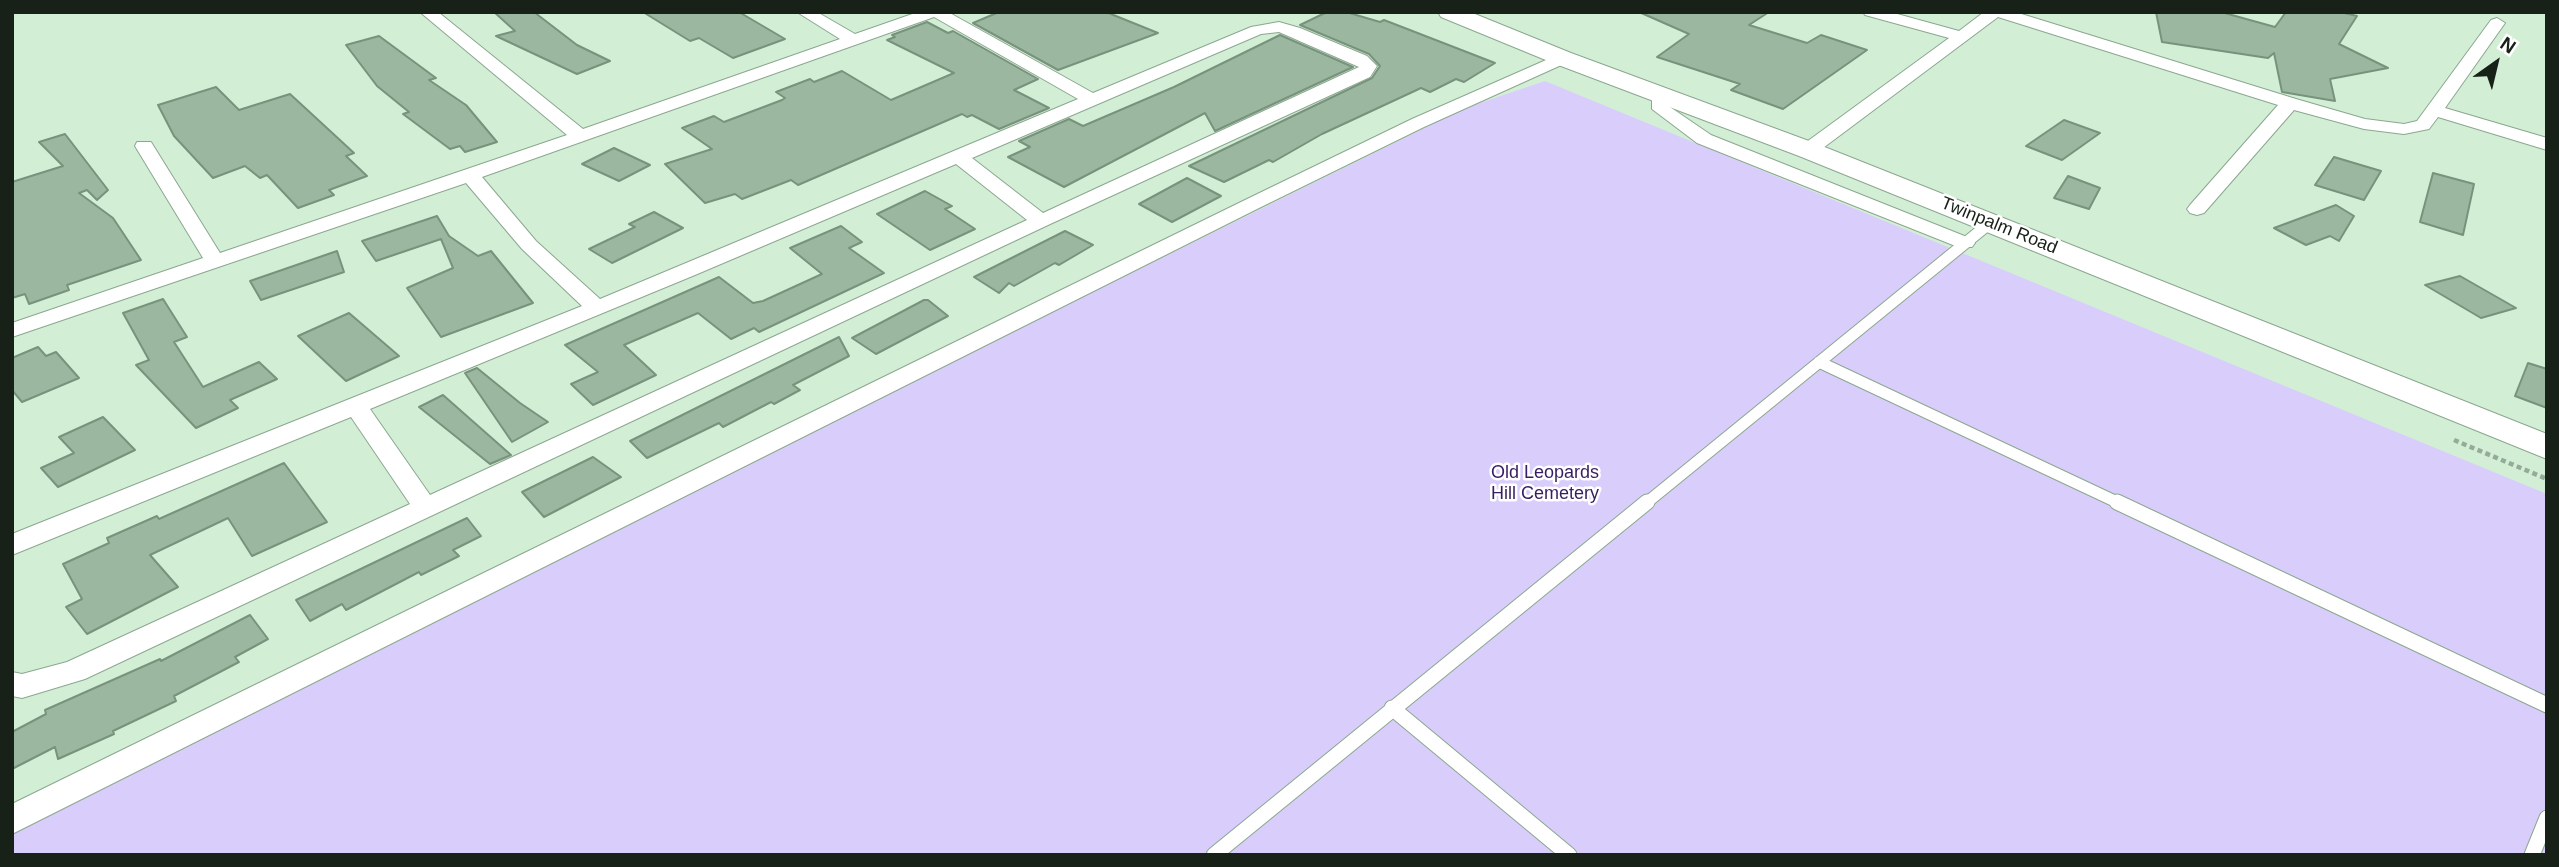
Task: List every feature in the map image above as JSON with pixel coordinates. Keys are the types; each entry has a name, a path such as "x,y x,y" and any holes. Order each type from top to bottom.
{"main road":[{"name":"Twinpalm Road","path":"1449,12 1562,58 1808,150 2547,447"}],"street":[{"path":"428,12 579,135"},
{"path":"805,12 853,40"},
{"path":"12,330 470,175 935,12 1090,99"},
{"path":"1871,12 1962,37"},
{"path":"1808,150 1997,12 2290,103 2364,124 2404,129 2423,125 2497,23"},
{"path":"12,545 597,308 1257,30 1279,27 1294,31 1361,60 1368,66 1364,73 1041,220 75,671 22,686 12,684"},
{"path":"12,820 1250,205 1418,123 1562,58"},
{"path":"1661,95 1661,109 1704,139 1965,243"},
{"path":"2197,209 2290,103"},
{"path":"2434,110 2547,144"},
{"path":"144,146 215,261"},
{"path":"959,157 1041,220"},
{"path":"470,175 529,245 597,308"},
{"path":"356,406 425,507"}],"lane":[{"path":"1214,855 1990,223"},
{"path":"1819,362 2547,705"},
{"path":"1392,708 1569,855"},
{"path":"2532,855 2547,818"}],"green space":[{"name":"Old Leopards Hill Cemetery","path":"1545,81 2547,494 2547,855 12,855 12,826 1465,108"}],"building":[{"path":"494,12 534,12 577,45 610,61 577,74 496,36 515,31"},
{"path":"643,12 739,12 785,39 733,58 699,38 690,41"},
{"path":"999,12 1106,12 1158,33 1058,70 973,23"},
{"path":"1327,12 1346,12 1380,22 1384,20 1495,63 1464,82 1456,79 1430,92 1421,88 1322,134 1273,162 1269,160 1224,182 1189,166 1372,78 1380,66 1369,54 1300,25"},
{"path":"1639,12 1769,12 1749,25 1807,43 1821,35 1867,50 1783,109 1731,90 1740,84 1657,57 1689,34"},
{"path":"2156,12 2221,12 2275,27 2286,12 2340,12 2357,16 2339,44 2388,68 2330,79 2335,101 2282,92 2274,53 2268,58 2162,42"},
{"path":"927,22 948,33 953,31 1038,79 1014,90 1049,108 999,129 972,115 967,117 962,114 798,185 791,180 742,199 735,194 705,203 665,164 712,149 682,128 714,116 724,122 782,100 785,98 776,92 810,79 814,82 842,71 891,100 954,73 887,40 895,37 892,35"},
{"path":"1280,35 1353,67 1215,131 1205,113 1064,187 1008,157 1030,147 1019,141 1069,119 1083,126 1174,87"},
{"path":"379,36 436,78 429,80 466,105 497,142 465,152 460,146 450,149 403,114 409,112 377,86 346,45"},
{"path":"216,87 239,110 290,94 354,153 346,156 367,176 329,190 334,195 298,208 267,175 260,178 245,166 213,178 174,136 158,105"},
{"path":"2064,120 2100,133 2062,160 2026,146"},
{"path":"65,134 108,190 97,200 87,190 79,193 113,218 141,260 67,285 69,290 29,304 25,294 12,298 12,182 63,166 39,142"},
{"path":"614,148 650,165 619,181 582,164"},
{"path":"2334,157 2381,171 2364,200 2315,185"},
{"path":"2433,173 2474,184 2463,235 2420,222"},
{"path":"2068,176 2100,188 2089,209 2054,198"},
{"path":"1187,178 1221,196 1172,222 1139,204"},
{"path":"925,191 952,206 945,209 975,229 930,250 877,214"},
{"path":"2336,205 2354,216 2339,241 2330,236 2306,245 2274,228"},
{"path":"654,212 683,228 612,263 589,249 635,227 629,224"},
{"path":"437,216 449,236 478,256 491,251 533,303 441,337 407,288 453,268 441,239 376,261 362,241"},
{"path":"841,226 862,242 849,248 884,273 759,332 754,328 731,339 698,313 624,345 656,375 593,405 571,384 598,372 565,345 719,277 753,303 763,301 822,274 790,248"},
{"path":"1065,231 1093,245 1014,286 1009,283 999,293 974,277"},
{"path":"337,251 344,272 261,300 250,281"},
{"path":"2460,276 2516,308 2481,318 2425,285"},
{"path":"163,299 187,337 174,342 203,387 259,362 277,379 230,400 238,408 196,428 136,365 149,360 123,313"},
{"path":"928,300 948,316 876,354 852,338"},
{"path":"349,313 399,356 346,381 298,336"},
{"path":"839,337 849,356 793,385 800,390 774,404 771,402 723,427 719,423 647,458 630,441"},
{"path":"38,347 46,356 56,352 79,378 22,402 12,390 12,358"},
{"path":"2528,363 2547,369 2547,408 2515,396"},
{"path":"477,368 548,422 512,442 465,373"},
{"path":"443,395 511,455 490,464 419,407"},
{"path":"103,417 135,450 58,487 41,468 74,453 59,437"},
{"path":"593,457 621,477 544,517 522,492"},
{"path":"284,463 327,522 252,556 228,518 150,555 178,587 87,634 66,607 82,599 63,564 109,543 107,538 157,516 159,519"},
{"path":"467,518 481,536 453,550 459,556 421,575 419,572 346,610 342,604 310,621 296,600"},
{"path":"250,615 268,639 235,657 239,662 174,696 176,701 113,731 114,734 58,759 55,747 12,769 12,732 46,714 45,710 160,659 161,661"}]}
